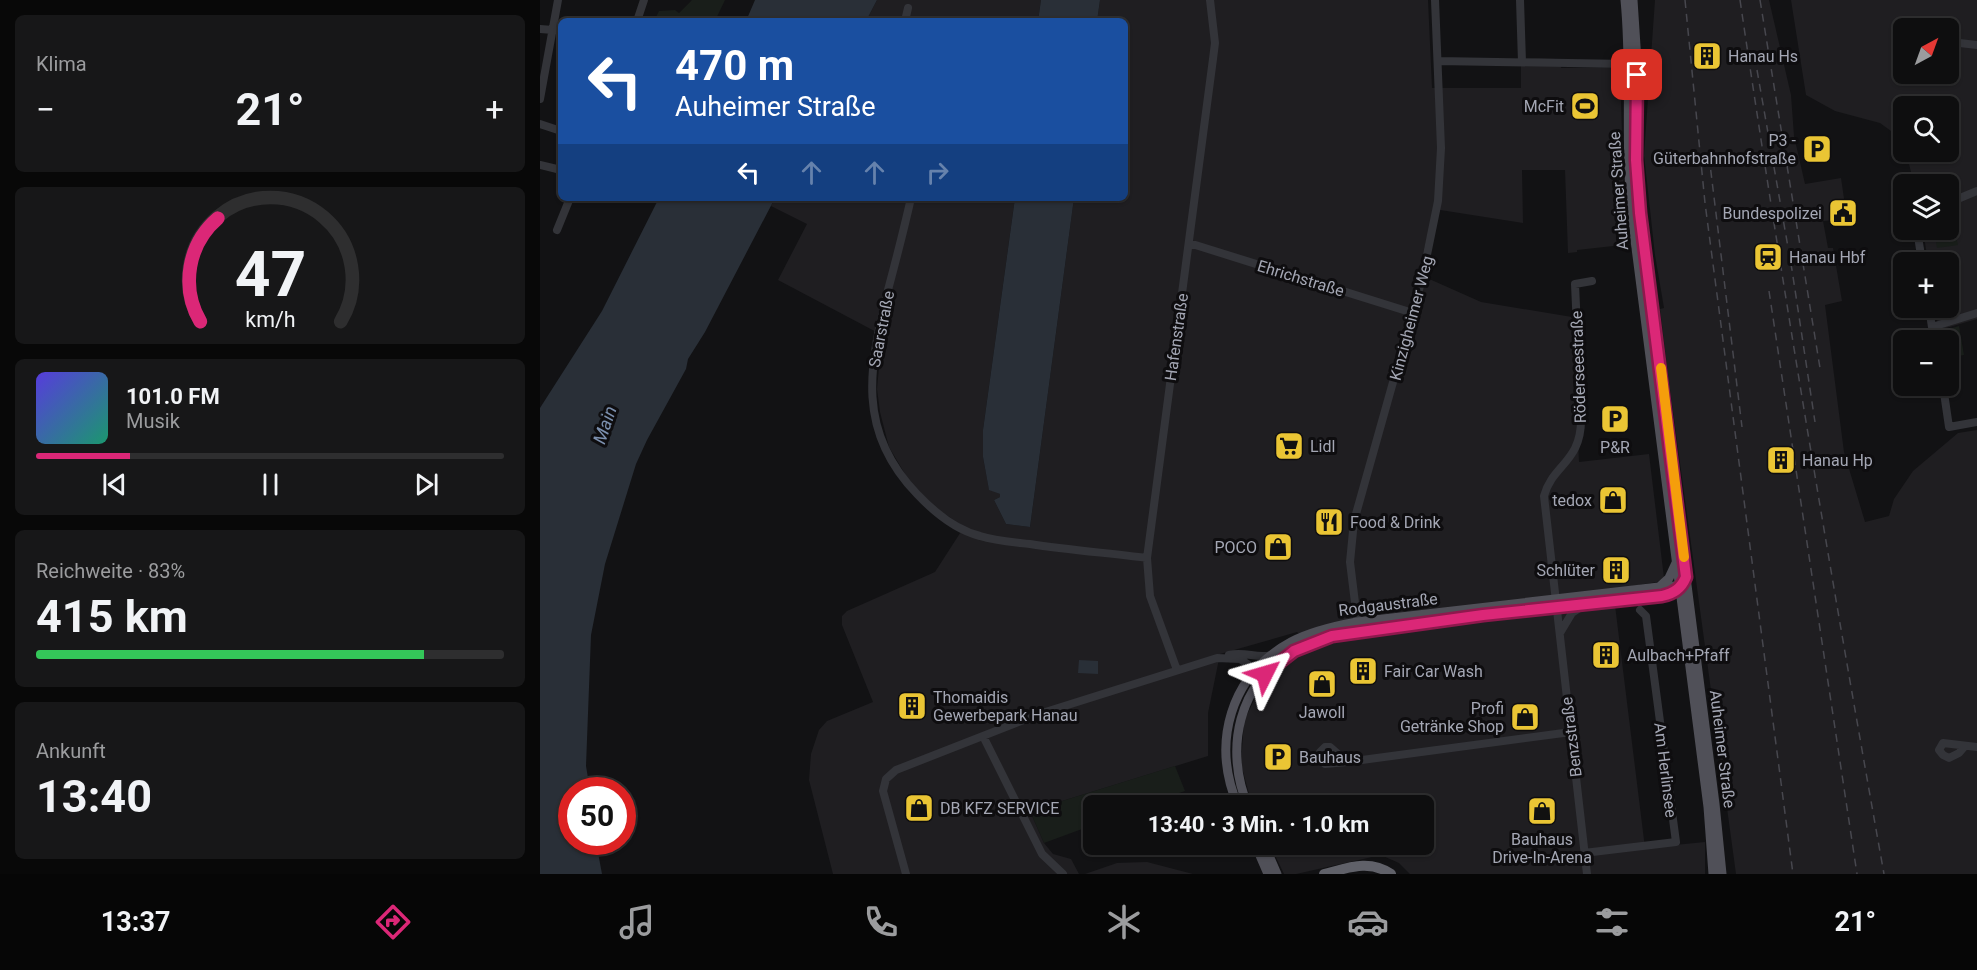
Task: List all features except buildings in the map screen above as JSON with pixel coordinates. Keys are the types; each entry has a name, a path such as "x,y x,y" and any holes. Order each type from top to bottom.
{"highway":[{"path":"1324,874 1368,865 1383,869 1389,874"},
{"path":"1336,874 1369,868 1389,874"}],"main road":[{"name":"Auheimer Straße","path":"1625,0 1629,64 1630,199 1689,596 1716,804 1722,874"},
{"name":"Auheimer Straße","path":"1633,0 1637,61 1638,193 1680,588 1708,807 1713,874"},
{"path":"1677,561 1661,592 1676,603 1683,613"},
{"path":"1686,577 1680,588 1689,596"},
{"name":"Rodgaustraße","path":"1556,603 1586,604 1661,592 1674,586 1680,588"},
{"name":"Rodgaustraße","path":"1234,795 1226,769 1226,736 1229,720 1238,696 1260,666 1290,642 1309,634 1358,626 1661,592"},
{"name":"Rodgaustraße","path":"1244,795 1236,765 1237,731 1260,666 1304,646 1358,626"},
{"path":"1260,855 1268,874"},
{"path":"1269,855 1277,874"}],"street":[{"path":"540,99 558,0"},
{"path":"638,18 644,0"},
{"name":"Hafenstraße","path":"1176,670 1150,596 1147,558 1215,43 1210,0"},
{"name":"Kinzigheimer Weg","path":"1358,626 1350,562 1354,521 1431,244 1440,184 1441,148 1435,0"},
{"path":"1520,0 1522,62"},
{"path":"905,18 908,8"},
{"path":"540,29 553,30"},
{"path":"1959,43 1977,45"},
{"path":"1438,61 1629,64"},
{"path":"540,124 558,130"},
{"path":"540,165 558,169"},
{"path":"1959,198 1977,191"},
{"path":"557,230 569,201"},
{"name":"Saarstraße","path":"910,201 877,335 871,386 873,409 881,438 900,474 921,499 942,516 979,536 1055,548 1147,558"},
{"name":"Ehrichstraße","path":"1189,243 1413,313"},
{"name":"Röderseestraße","path":"1556,603 1544,496 1548,486 1570,458 1580,436 1575,284 1592,282"},
{"path":"1932,327 1977,313"},
{"path":"1931,318 1932,330"},
{"path":"1944,396 1949,427 1977,422"},
{"name":"Benzstraße","path":"1556,603 1587,874"},
{"path":"1560,634 1572,613 1586,604"},
{"name":"Am Herlinsee","path":"1584,853 1676,842 1646,616 1640,610"},
{"path":"906,874 884,798 886,778 896,770 1039,714 1176,670 1239,653 1260,666"},
{"path":"1219,658 1240,659 1260,666"},
{"path":"1347,762 1571,732"},
{"path":"982,736 1042,854 1063,874"},
{"path":"1965,746 1977,747"}],"shaded area":[{"path":"692,0 725,0 716,18 656,18 659,11 675,10 679,13"},
{"path":"877,0 1041,0 1038,18 868,18"},
{"path":"1100,0 1428,0 1432,88 1521,88 1521,58 1560,59 1561,68 1620,67 1624,204 1617,212 1622,245 1568,253 1565,170 1522,170 1523,223 1434,209 1418,274 1481,302 1572,317 1579,462 1649,454 1664,578 1657,582 1613,589 1645,848 1705,842 1705,874 1410,874 1399,863 1381,855 1434,855 1434,795 1249,795 1241,764 1244,721 1261,686 1286,660 1312,645 1297,632 1220,654 1208,713 1208,756 1030,811 1044,843 1053,854 1071,859 1079,874 833,874 809,780 811,754 819,730 827,721 873,702 842,625 842,616 847,611 935,572 964,527 933,506 908,479 889,447 877,389 882,335 778,280 807,224 771,206 774,201 1015,201 983,430 983,457 989,489 1000,494 1000,497 994,500 1006,524 1030,527 1074,201 1128,201 1128,18 1097,18"},
{"path":"1655,0 1769,0 1791,95 1794,136 1805,184 1841,178 1847,219 1823,221 1828,248 1833,248 1842,301 1825,305 1844,452 1865,522 1889,516 1894,499 1913,471 1958,433 1977,430 1977,874 1736,874 1669,382 1660,309 1664,308 1655,255 1644,155"},
{"path":"1791,0 1977,0 1977,319 1939,330 1937,318 1959,318 1959,252 1926,252 1925,240 1959,240 1959,174 1912,174 1908,162 1959,162 1959,96 1893,96 1893,132 1880,123 1835,111 1806,95"},
{"path":"1936,240 1957,240 1958,245 1937,248"},
{"path":"1959,326 1964,355 1959,356 1959,330 1946,330"},
{"path":"1175,766 1185,791 1174,795 1083,795 1083,829 1044,843 1030,811"},
{"path":"1275,855 1381,855 1296,874 1284,874"},
{"path":"1147,862 1193,874 1085,874 1117,863"}],"water":[{"path":"755,0 877,0 868,18 747,18"},
{"path":"1041,0 1100,0 1097,18 1038,18"},
{"name":"Main","path":"657,201 773,201 647,440 636,464 605,564 591,635 586,766 588,777 558,777 558,855 598,855 602,874 540,874 540,408 602,311"},
{"path":"1015,201 1074,201 1030,527 1006,524 994,500 1000,497 1000,494 989,490 983,457 983,430"},
{"path":"1079,660 1098,661 1098,674 1078,673"}],"railway":[{"path":"1685,0 1705,203 1793,874"},
{"path":"1740,0 1773,219 1884,874"},
{"path":"1760,0 1820,368"},
{"path":"1757,70 1792,270 1815,422"},
{"path":"1709,156 1742,427"},
{"path":"1769,291 1857,874"}],"slow traffic":[{"path":"1661,368 1684,557"}],"place":[{"name":"Hanau Hs","path":"1707,56"},
{"name":"McFit","path":"1585,106"},
{"name":"P3 - Güterbahnhofstraße","path":"1817,149"},
{"name":"Bundespolizei","path":"1843,213"},
{"name":"Hanau Hbf","path":"1768,257"},
{"name":"P&R","path":"1615,419"},
{"name":"Lidl","path":"1289,446"},
{"name":"Hanau Hp","path":"1781,460"},
{"name":"tedox","path":"1613,500"},
{"name":"Food & Drink","path":"1329,522"},
{"name":"POCO","path":"1278,547"},
{"name":"Schlüter","path":"1616,570"},
{"name":"Aulbach+Pfaff","path":"1606,655"},
{"name":"Fair Car Wash","path":"1363,671"},
{"name":"Jawoll","path":"1322,684"},
{"name":"Thomaidis Gewerbepark Hanau","path":"912,706"},
{"name":"Profi Getränke Shop","path":"1525,717"},
{"name":"Bauhaus","path":"1278,757"},
{"name":"DB KFZ SERVICE","path":"919,808"},
{"name":"Bauhaus Drive-In-Arena","path":"1542,811"}],"route":[{"path":"1265,674 1281,659 1294,651 1332,636 1483,615 1662,596 1675,592 1684,583 1686,577 1666,407 1638,193 1637,75"}]}
